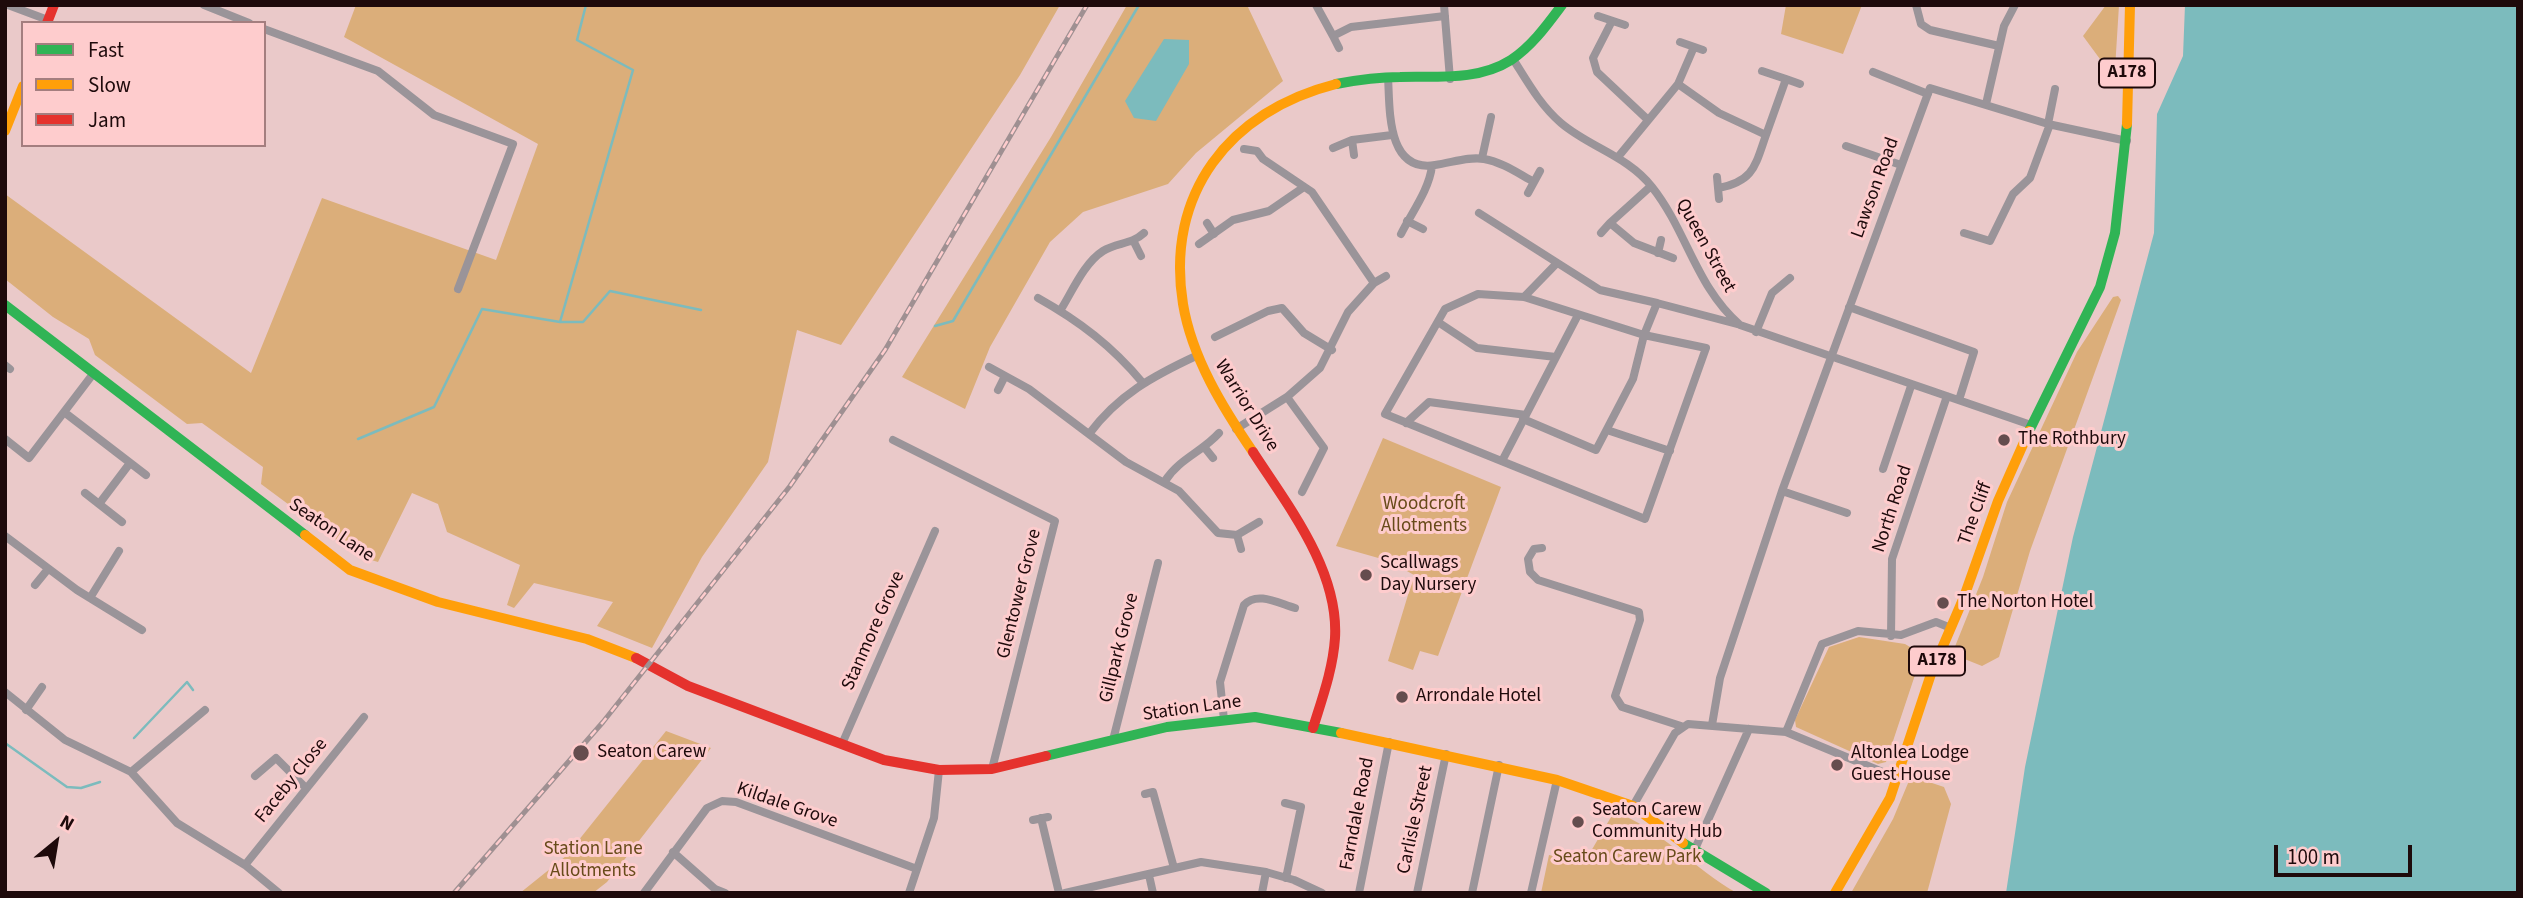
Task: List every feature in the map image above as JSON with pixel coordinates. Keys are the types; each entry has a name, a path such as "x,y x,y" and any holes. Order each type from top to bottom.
{"main road":[{"name":"Warrior Drive","path":"1312,728 1331,663 1336,633 1334,606 1327,581 1285,502 1236,429 1196,356 1179,290 1179,241 1185,210 1204,171 1234,136 1281,104 1334,84 1388,77 1450,79 1471,76 1513,59 1548,27 1562,5"},
{"name":"A178","path":"2127,141 2130,5"},
{"path":"5,131 21,91"},
{"name":"The Cliff","path":"1835,893 1883,815 1931,674 1998,501 2031,425 2100,287 2115,233 2127,141"},
{"name":"Seaton Lane","path":"5,306 349,570 438,602 587,639 632,656 688,686"},
{"name":"Station Lane","path":"688,686 884,760 939,770 992,769 1167,727 1255,717 1389,742 1557,780 1633,806 1694,851 1766,893"}],"street":[{"path":"8,5 46,21"},
{"path":"204,5 244,21"},
{"path":"1316,5 1339,48"},
{"path":"1444,5 1450,79"},
{"path":"1916,5 1922,24 1930,30 1999,46"},
{"path":"1986,104 2004,26 2015,5"},
{"path":"1333,36 1352,27 1445,16"},
{"path":"1598,16 1625,25"},
{"path":"1612,21 1592,58 1593,64 1597,72 1647,119"},
{"path":"266,30 378,71 435,115 513,144 458,289"},
{"path":"1618,157 1678,84 1699,49 1680,42"},
{"name":"Queen Street","path":"1513,59 1543,105 1562,124 1618,157 1651,186 1712,296 1740,324 1830,358 2031,425"},
{"path":"1762,71 1800,84"},
{"path":"1873,72 1928,94 1930,88 2049,124 2127,141"},
{"path":"1388,77 1392,135 1398,149 1410,160 1432,166 1482,158 1534,182"},
{"path":"1719,188 1734,185 1748,177 1786,79"},
{"path":"1678,84 1719,113 1766,135"},
{"path":"1964,233 1990,241 2012,194 2030,178 2049,124 2054,89"},
{"name":"Lawson Road","path":"1712,725 1720,678 1782,491 1928,94"},
{"path":"1482,158 1490,117"},
{"path":"1333,148 1352,140 1392,135"},
{"path":"1352,140 1354,155"},
{"path":"1846,146 1902,165"},
{"path":"1244,149 1257,151 1263,159 1312,192 1374,283"},
{"path":"1401,234 1414,205 1429,185 1432,166"},
{"path":"1528,193 1540,171"},
{"path":"1717,177 1719,198"},
{"path":"1601,233 1651,186"},
{"path":"1199,244 1233,220 1269,211 1304,187"},
{"path":"1479,213 1600,290 1667,303 1740,324"},
{"path":"1407,221 1423,229"},
{"path":"1207,223 1214,233"},
{"path":"1610,223 1634,243 1673,258"},
{"path":"1060,311 1086,269 1102,251 1134,242 1144,233"},
{"path":"1658,253 1661,240"},
{"path":"1134,242 1141,256"},
{"path":"1524,297 1557,263"},
{"path":"1236,429 1287,397 1320,368 1332,350 1349,312 1374,283 1386,276"},
{"path":"1756,332 1772,293 1790,278"},
{"path":"1478,294 1524,297 1578,314 1644,335 1706,348 1645,519 1385,414 1445,309 1478,294"},
{"path":"1038,298 1093,332 1120,356 1142,382"},
{"path":"1406,423 1429,402 1525,417 1596,450 1633,379 1644,335 1657,303"},
{"path":"1849,307 1975,352 1959,400"},
{"path":"1215,337 1268,311 1282,308 1304,333 1332,350"},
{"path":"1502,461 1578,314"},
{"path":"1438,322 1477,348 1556,357"},
{"path":"1089,434 1114,402 1142,382 1196,356"},
{"path":"989,367 1126,462 1165,481 1195,506 1218,533 1237,535 1259,522"},
{"path":"5,439 29,458 93,374"},
{"path":"998,390 1005,376"},
{"path":"1883,469 1911,386"},
{"name":"North Road","path":"1891,636 1892,559 1947,396"},
{"path":"1287,397 1324,449 1301,492"},
{"path":"64,412 146,475"},
{"path":"1607,430 1670,450"},
{"path":"1165,481 1185,458 1205,448 1219,433"},
{"name":"Glentower Grove","path":"893,440 1055,521 992,769"},
{"path":"1205,448 1213,458"},
{"path":"99,504 130,463"},
{"path":"1782,491 1847,513"},
{"path":"85,493 122,522"},
{"name":"Stanmore Grove","path":"842,744 935,531"},
{"path":"1237,535 1241,549"},
{"path":"5,536 90,598 142,630"},
{"path":"1542,548 1534,549 1528,559 1530,572 1538,580 1639,612 1640,620 1615,696 1616,702 1622,707 1681,726 1712,725 1786,732 1897,778"},
{"path":"90,598 119,551"},
{"name":"Gillpark Grove","path":"1113,740 1157,564"},
{"path":"35,585 48,569"},
{"path":"1224,720 1220,682 1244,605 1249,599 1259,597 1294,608"},
{"path":"1786,732 1822,644 1858,631 1901,635 1936,622 1951,628"},
{"path":"26,710 42,687"},
{"path":"5,692 65,740 131,772 177,823 244,865 279,893"},
{"path":"131,772 205,710"},
{"name":"Faceby Close","path":"244,865 364,717"},
{"path":"1633,806 1681,726"},
{"path":"1694,851 1749,729"},
{"name":"Farndale Road","path":"1359,893 1389,742"},
{"name":"Carlisle Street","path":"1417,893 1446,754"},
{"path":"255,776 276,758 306,788"},
{"path":"1472,893 1499,765"},
{"path":"909,893 934,818 939,770"},
{"path":"1531,893 1557,780"},
{"path":"1144,794 1153,792 1174,868"},
{"name":"Kildale Grove","path":"644,893 707,808 722,801 736,802 917,869"},
{"path":"1285,803 1301,807 1286,878"},
{"path":"1041,818 1059,893"},
{"path":"673,852 715,889 725,893"},
{"path":"1065,893 1210,862 1286,878 1322,893"},
{"path":"1262,893 1266,873"},
{"path":"1149,875 1153,893"}],"green space":[{"path":"356,5 1060,5 1020,75 841,345 797,330 768,462 702,557 652,648 597,626 613,602 534,583 514,608 507,605 520,565 447,532 438,504 412,493 378,562 358,556 261,484 263,467 202,423 187,424 95,355 89,339 53,317 5,279 5,194 251,373 322,198 496,260 538,144 344,37"},
{"path":"1127,5 1247,5 1283,81 1196,153 1168,184 1083,212 1050,242 990,347 965,409 902,377 1051,137"},
{"path":"1786,5 1862,5 1843,54 1781,34"},
{"path":"2106,5 2119,5 2115,69 2108,70 2083,36"},
{"path":"2118,296 2121,300 2030,551 1999,657 1982,666 1952,654 1983,577 2007,502 2077,352 2113,297"},
{"name":"Woodcroft Allotments","path":"1383,438 1501,487 1438,656 1420,651 1413,670 1388,661 1414,575 1389,561 1336,546"},
{"path":"1859,637 1905,644 1922,654 1886,762 1878,764 1796,727 1795,720 1829,647"},
{"name":"Station Lane Allotments","path":"666,731 711,748 607,882 593,893 520,893 566,856"},
{"path":"1911,776 1944,787 1951,804 1927,893 1851,893 1893,819"},
{"name":"Seaton Carew Park","path":"1614,812 1662,838 1706,873 1737,893 1541,893 1549,855 1584,863"}],"water":[{"path":"2185,5 2518,5 2518,893 2006,893 2025,767 2073,537 2154,233 2157,114 2183,56"},
{"path":"1164,39 1189,40 1189,64 1156,121 1134,118 1125,101"}],"waterway":[{"path":"586,5 577,40 633,70 560,322 583,322 610,291 701,310"},
{"path":"935,326 953,321 1139,5"},
{"path":"358,439 434,407 482,309 560,322"},
{"path":"134,738 187,682 193,690"},
{"path":"5,743 67,787 81,788 100,782"}],"railway":[{"path":"454,893 603,722 790,486 885,350 1087,5"}],"traffic: fast":[{"path":"1336,84 1384,78 1457,76 1498,67 1526,48 1562,5"},
{"path":"2029,431 2100,287 2115,233 2127,124"},
{"path":"5,305 305,535"},
{"path":"1046,756 1167,727 1255,717 1341,733"},
{"path":"1683,843 1766,893"}],"traffic: slow":[{"path":"2127,124 2130,5"},
{"path":"1253,452 1210,382 1187,324 1180,264 1184,227 1195,193 1213,163 1236,136 1264,114 1298,97 1336,84"},
{"path":"5,131 21,91"},
{"path":"1835,893 1890,798 1931,674 1964,597 1998,501 2029,431"},
{"path":"305,535 350,570 438,602 587,639 636,658"},
{"path":"1341,733 1557,780 1633,806 1683,843"}],"traffic: jam":[{"path":"48,21 54,5"},
{"path":"1253,452 1309,540 1329,588 1334,613 1334,650 1313,728"},
{"path":"636,658 688,686 884,760 939,770 992,769 1046,756"}],"place":[{"name":"The Rothbury","path":"2004,440"},
{"name":"Scallwags Day Nursery","path":"1366,575"},
{"name":"The Norton Hotel","path":"1943,603"},
{"name":"Arrondale Hotel","path":"1402,697"},
{"name":"Seaton Carew","path":"581,753"},
{"name":"Altonlea Lodge Guest House","path":"1837,765"},
{"name":"Seaton Carew Community Hub","path":"1578,822"}]}
